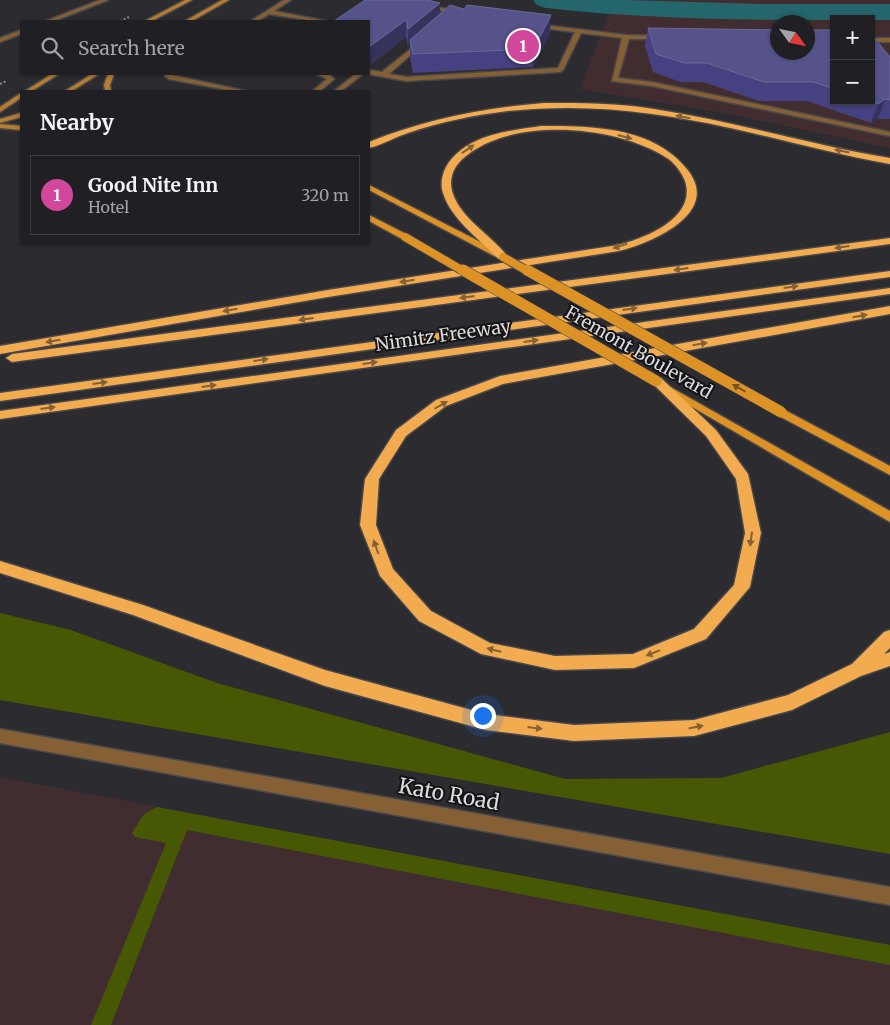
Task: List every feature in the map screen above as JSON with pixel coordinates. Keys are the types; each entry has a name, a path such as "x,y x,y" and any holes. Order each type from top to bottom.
{"highway":[{"path":"370,145 395,133 432,121 481,111 532,106 610,107 653,111 695,119 890,161"},
{"path":"0,350 386,284 609,250 651,237 679,219 690,203 692,187 688,175 679,164 662,150 637,140 586,129 528,128 478,142 461,154 450,166 446,182 451,202 504,257"},
{"name":"Nimitz Freeway","path":"0,359 890,241"},
{"path":"0,397 890,274"},
{"name":"Nimitz Freeway","path":"0,415 890,291"},
{"path":"656,381 711,433 743,478 752,533 742,587 700,634 634,661 555,663 487,649 425,616 386,572 368,525 372,479 401,433 441,404 500,380 890,310"},
{"path":"0,567 138,610 325,678 486,722 574,733 694,728 792,702 856,670 890,659"},
{"path":"856,670 890,637"}],"main road":[{"path":"150,20 189,0"},
{"path":"190,20 226,0"},
{"path":"30,90 54,75"},
{"path":"70,90 94,75"},
{"path":"108,90 107,85 111,75"},
{"path":"0,97 19,98"},
{"path":"0,110 19,98"},
{"path":"0,121 20,115"},
{"path":"0,126 20,128"},
{"name":"Fremont Boulevard","path":"370,188 504,257 890,471"},
{"name":"Fremont Boulevard","path":"370,219 890,517"}],"street":[{"path":"52,20 106,0"},
{"path":"256,20 288,0"},
{"path":"399,0 465,14"},
{"path":"268,12 302,20"},
{"path":"449,19 456,12"},
{"path":"525,24 626,37 673,38"},
{"path":"370,72 406,79 560,70 579,31"},
{"path":"0,40 20,32"},
{"path":"383,75 427,37"},
{"path":"626,37 614,80 652,84 890,134"},
{"path":"875,40 890,40"},
{"path":"168,75 169,77 238,90"},
{"path":"317,90 331,79 326,75"},
{"path":"339,90 359,75"},
{"name":"Kato Road","path":"0,736 890,896"}],"shaded area":[{"path":"614,0 890,0 890,148 724,113 580,89"},
{"path":"0,777 890,945 890,1025 0,1025"}],"green space":[{"path":"0,613 71,630 217,683 565,779 721,778 890,732 890,854 0,700"},
{"path":"157,807 890,945 890,965 187,830 111,1025 91,1025 166,843 135,837 132,833 144,814"}],"building":[{"path":"365,0 427,0 440,3 408,29 406,20 370,46 370,20 335,20"},
{"path":"450,5 464,9 467,5 551,15 534,49 413,54 410,40"},
{"path":"648,28 770,30 770,60 815,60 815,30 830,30 830,88 813,82 764,82 707,63 684,63 656,54"},
{"path":"875,39 890,57 890,100 885,99 878,104 875,103"}],"waterway":[{"path":"546,0 589,5 674,10 890,12"}],"place":[{"name":"Good Nite Inn","path":"523,46"}]}
